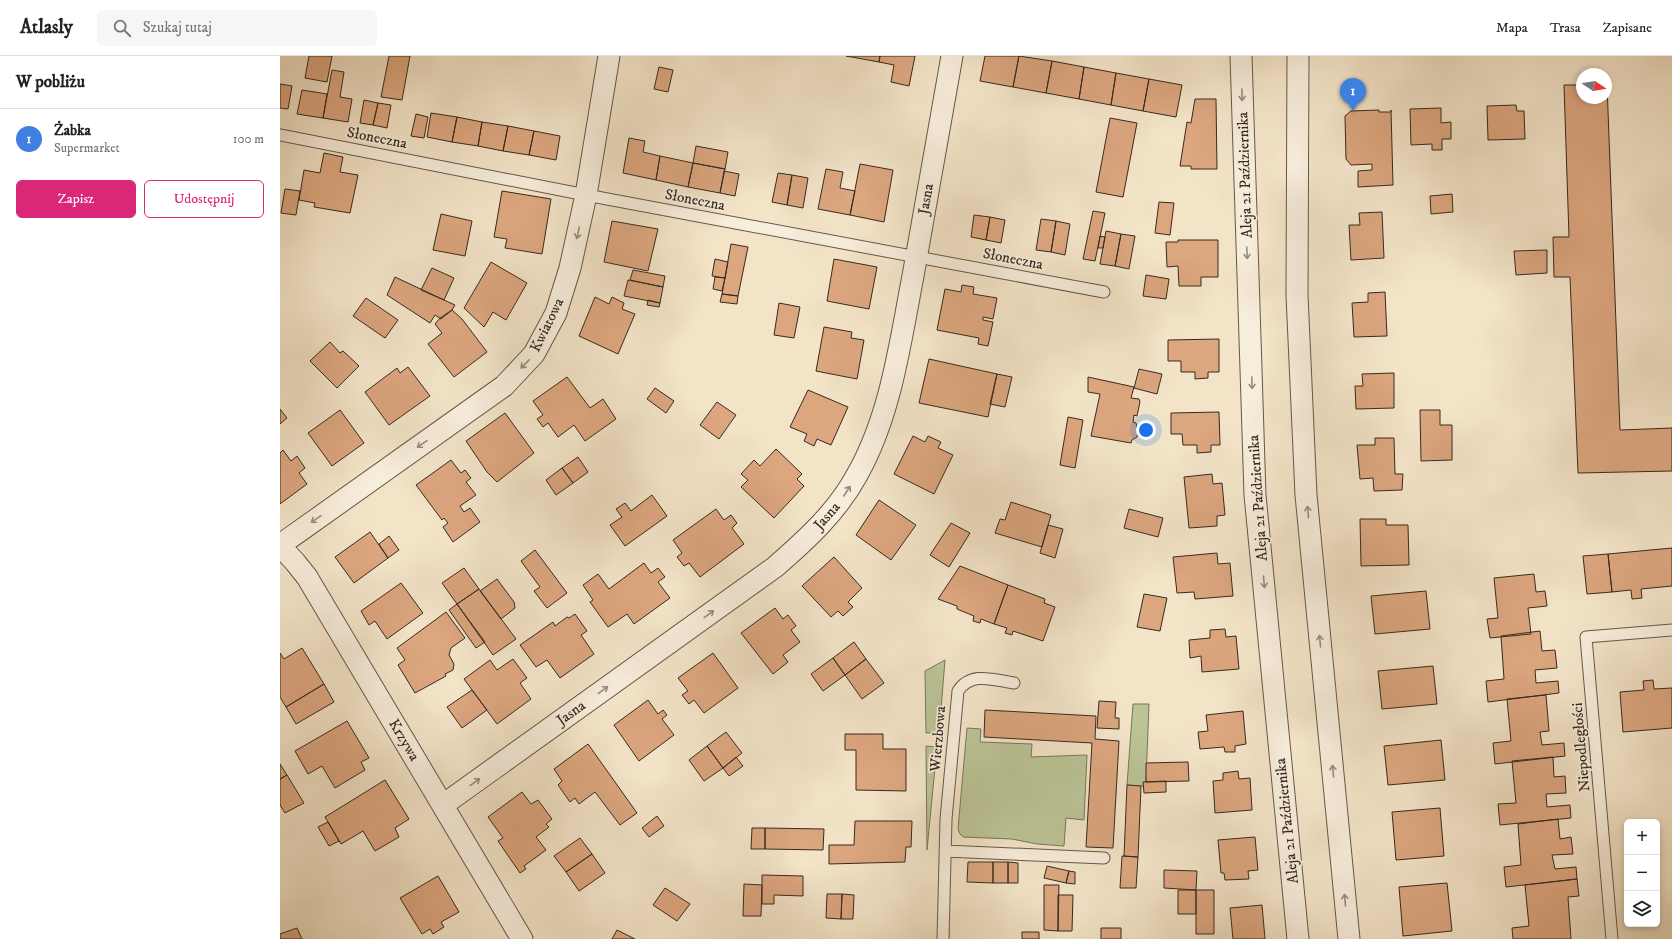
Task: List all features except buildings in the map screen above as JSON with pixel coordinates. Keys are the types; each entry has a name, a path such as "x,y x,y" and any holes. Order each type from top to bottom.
{"street":[{"name":"Kwiatowa","path":"280,545 504,386 534,354 556,313 570,268 586,194 609,56"},
{"name":"Jasna","path":"443,805 775,567 813,532 838,505 857,476 870,449 895,373 952,56"},
{"name":"Aleja 21 Października","path":"1241,56 1255,494 1298,939"},
{"path":"1298,56 1297,295 1306,495 1349,939"},
{"name":"Krzywa","path":"280,545 306,577 522,939"}],"lane":[{"name":"Słoneczna","path":"280,135 1104,292"},
{"name":"Niepodległości","path":"1612,939 1586,637 1672,630"},
{"name":"Wierzbowa","path":"943,939 946,819 958,690 968,680 974,678 1014,683"},
{"path":"945,851 1104,858"}],"green space":[{"path":"945,660 939,733 926,733 925,671"},
{"path":"1133,704 1149,704 1146,782 1143,786 1127,785"},
{"path":"967,728 981,729 980,742 1032,744 1031,757 1087,755 1084,820 1066,818 1064,846 1037,844 1012,839 963,837 960,834 958,829"},
{"path":"926,746 937,747 927,850"}],"place":[{"name":"Żabka","path":"1353,111"}]}
